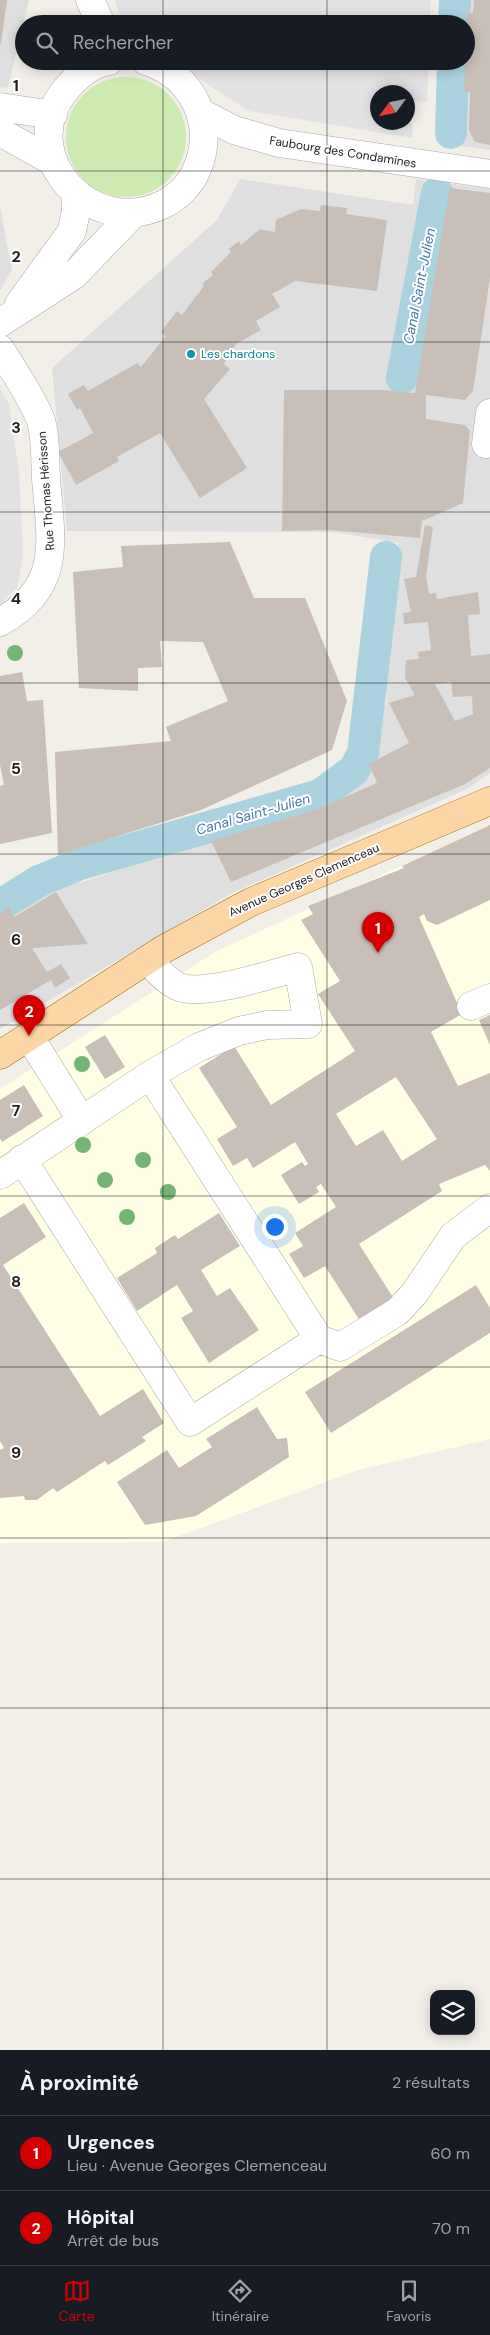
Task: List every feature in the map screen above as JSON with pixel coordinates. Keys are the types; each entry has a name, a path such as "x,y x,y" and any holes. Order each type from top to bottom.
{"main road":[{"name":"Avenue Georges Clemenceau","path":"0,1054 148,960 251,902 490,801"}],"street":[{"path":"77,0 78,15"},
{"path":"90,0 97,15"},
{"path":"85,70 71,83 60,98 53,115 50,131 54,162 63,180 76,194 93,206 112,212 133,214 152,210 170,201 186,188 196,172 203,152 205,132 201,113 194,96 183,82 168,70"},
{"path":"0,106 53,115"},
{"name":"Faubourg des Condamines","path":"201,113 234,130 280,143 490,174"},
{"path":"0,132 54,162"},
{"path":"4,320 72,231 76,211 76,194"},
{"path":"4,320 74,276 133,214"},
{"name":"Rue Thomas Hérisson","path":"0,349 40,420 52,551 44,577 33,598 18,612 0,622"},
{"path":"486,444 490,413"},
{"path":"0,1175 150,1075 198,1047 239,1031 267,1025 308,1024 298,967 204,990 177,986 148,960"},
{"path":"29,1036 82,1121"},
{"path":"150,1075 320,1339 340,1347 397,1312 414,1294 453,1236 490,1208"},
{"path":"22,1160 190,1422 320,1339"}],"shaded area":[{"path":"0,0 29,0 25,15 15,15 15,59 8,88 0,87"},
{"path":"115,0 431,0 430,15 120,15"},
{"path":"463,0 490,0 490,150 461,146 462,70 475,70 475,15 463,15"},
{"path":"186,70 429,70 427,102 415,101 415,85 370,85 370,130 412,130 413,138 249,111"},
{"path":"240,179 413,205 416,179 490,189 490,773 467,789 232,893 0,1029 0,913 61,877 82,882 327,801 366,763 387,701 385,651 399,543 334,532 67,531 52,368 217,220"},
{"path":"0,206 12,270 0,290"},
{"path":"0,389 9,404 19,472 23,554 17,588 0,604"},
{"path":"490,825 490,1439 358,1470 163,1542 0,1543 0,1089 215,952"}],"green space":[{"path":"126,77 138,78 149,82 159,87 168,95 176,104 181,114 185,125 185,149 181,160 176,170 168,179 159,187 149,192 138,196 126,197 114,196 103,192 93,187 84,179 76,170 71,160 67,149 66,137 67,125 71,114 76,104 84,95 93,87 103,82 114,78"}],"building":[{"path":"0,0 7,0 1,44 0,44"},
{"path":"474,0 490,0 490,145 475,142 469,130 470,92 464,92 465,70 475,70 475,15 467,15 467,12 473,13"},
{"path":"450,188 490,193 490,278 473,391 465,400 426,395 426,419 465,425 470,431 463,503 422,521 420,538 329,530 282,531 284,390 382,390 415,393"},
{"name":"Les chardons","path":"321,205 347,208 346,214 387,220 377,291 295,281 272,294 280,307 256,321 261,330 236,344 224,364 230,369 204,399 247,468 200,498 160,433 117,457 119,461 76,485 58,452 93,433 80,408 77,410 68,394 84,385 88,391 137,363 141,367 166,336 161,332 177,311 182,315 204,286 202,284 213,275 211,272 231,252 229,249 239,241 241,245 260,229 275,232 276,220 301,209 320,211"},
{"path":"425,525 433,527 426,576 429,594 436,593 437,599 478,592 480,614 468,615 471,656 490,654 490,768 465,784 231,882 211,841 318,809 377,783 369,764 409,743 389,703 415,695 405,678 406,660 419,659 418,652 431,650 428,622 404,624 403,613 411,612 404,579 416,577","holes":["451,682 453,697 472,696 473,714 455,721 435,684"]},
{"path":"230,542 254,598 305,598 347,701 332,750 201,810 58,855 55,752 171,741 166,727 228,701 203,642 160,641 162,667 138,668 138,691 79,688 73,572 123,567 121,546"},
{"path":"22,672 27,701 43,700 52,833 0,844 0,786 4,785 0,765 0,676"},
{"path":"490,825 490,900 437,925 427,921 424,914 419,917 462,1014 431,1032 458,1086 490,1073 490,1171 485,1165 439,1184 442,1191 359,1244 396,1302 362,1324 325,1266 304,1278 289,1254 303,1246 295,1233 336,1207 321,1184 316,1187 319,1192 299,1204 281,1175 302,1162 305,1166 308,1164 295,1142 253,1168 247,1158 233,1166 217,1139 237,1127 199,1068 234,1046 271,1105 355,1051 318,994 340,981 301,920 313,914 308,906 404,868 402,866","holes":["396,1077 437,1139 402,1161 383,1130 356,1146 336,1114"]},
{"path":"56,892 88,944 32,948 47,972 61,964 70,978 55,988 51,980 0,1010 0,914 8,907 14,917"},
{"path":"490,1015 490,1045 479,1020"},
{"path":"105,1035 125,1067 105,1079 85,1047"},
{"path":"24,1085 43,1116 2,1142 0,1138 0,1100"},
{"path":"24,1203 46,1237 3,1265 100,1416 143,1389 164,1423 142,1437 146,1441 108,1465 105,1461 57,1492 53,1488 37,1500 25,1500 24,1496 0,1498 0,1450 4,1448 0,1441 0,1218"},
{"path":"219,1213 240,1246 201,1270 217,1296 230,1288 259,1330 209,1363 181,1318 193,1311 177,1285 137,1311 117,1278 157,1253 155,1248 175,1235 178,1239"},
{"path":"476,1285 490,1308 490,1333 331,1433 305,1392"},
{"path":"257,1407 277,1439 287,1438 289,1457 196,1516 145,1525 117,1482 167,1450 179,1468 212,1447 206,1439"}],"waterway":[{"name":"Canal Saint-Julien","path":"454,15 455,0"},
{"name":"Canal Saint-Julien","path":"451,133 453,70"},
{"name":"Canal Saint-Julien","path":"402,378 437,193"},
{"name":"Canal Saint-Julien","path":"0,905 39,881 80,864 320,795 354,770 363,753 386,557"}],"place":[{"name":"Les chardons","path":"191,354"},
{"name":"Urgences","path":"378,953"},
{"name":"Hôpital","path":"29,1036"}]}
